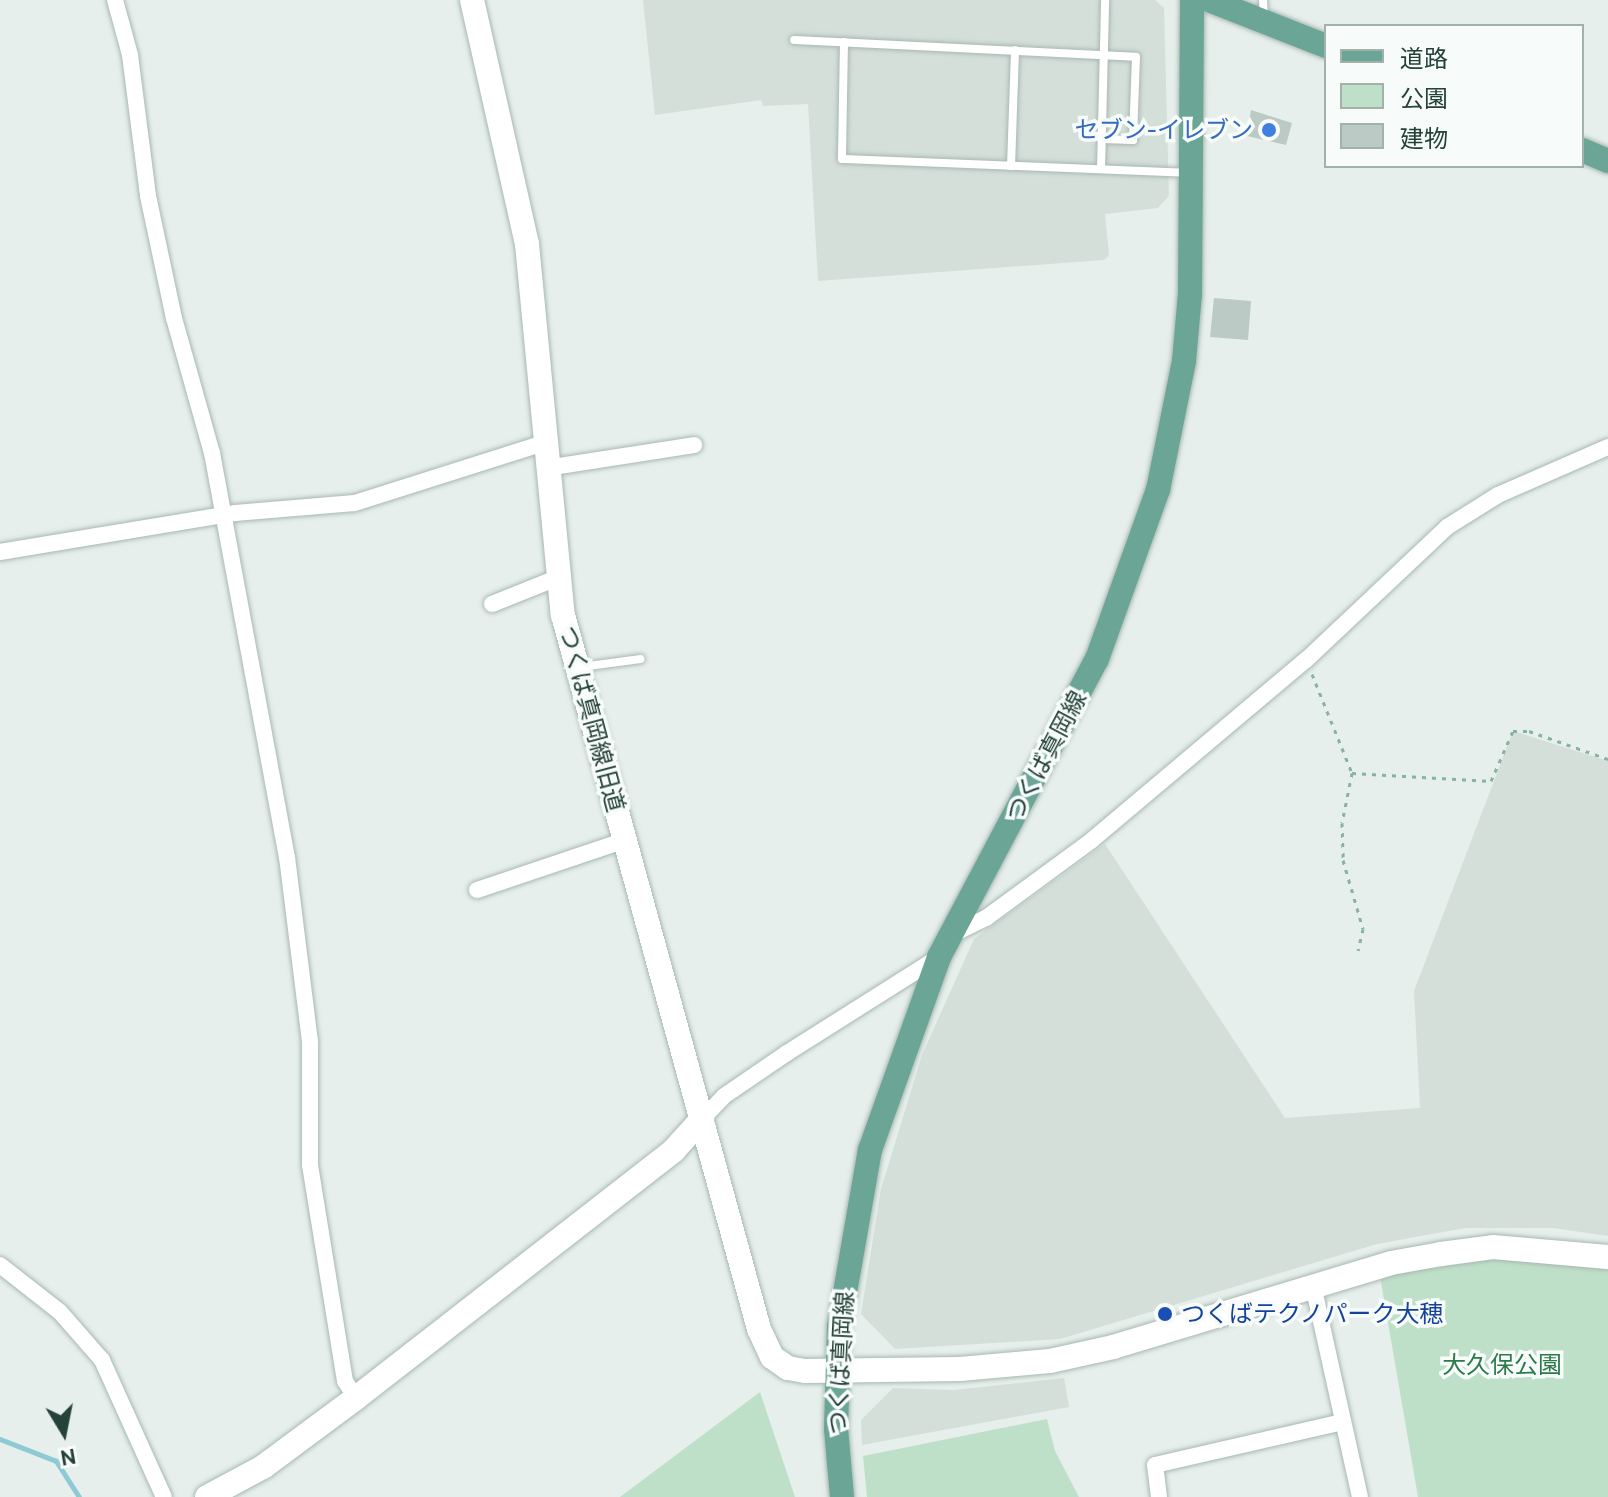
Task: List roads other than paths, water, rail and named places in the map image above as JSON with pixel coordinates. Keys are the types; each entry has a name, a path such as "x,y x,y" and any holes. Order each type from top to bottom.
{"main road":[{"name":"つくば真岡線","path":"842,1497 836,1371 846,1270 870,1150 944,946 1097,659 1142,545 1184,361 1193,173 1192,0"},
{"path":"1209,0 1264,11 1324,45"},
{"path":"1584,151 1608,161"}],"street":[{"path":"115,0 130,55 148,196 225,515 287,857 310,1042 310,1165 345,1381 356,1398"},
{"name":"つくば真岡線旧道","path":"472,0 527,244 557,578 578,668 766,1349 788,1368 836,1371 1050,1361 1113,1347 1391,1263 1493,1247 1608,1257"},
{"path":"0,552 225,515 355,503 544,443"},
{"path":"546,468 694,445"},
{"path":"207,1497 263,1467 356,1398 674,1150 702,1119 762,1070 986,918 1092,840 1306,660 1447,527 1498,495 1608,447"},
{"path":"492,604 557,578"},
{"path":"477,890 626,840"},
{"path":"0,1265 60,1312 102,1360 164,1497"},
{"path":"1313,1285 1360,1497"},
{"path":"1159,1497 1155,1465 1343,1422"}],"lane":[{"path":"1101,169 1105,0"},
{"path":"794,40 1136,57 1133,140 1102,139"},
{"path":"844,42 842,159 1193,173"},
{"path":"1011,166 1015,50"},
{"path":"578,668 640,659"}],"waterway":[{"path":"0,1439 56,1461 79,1497"}],"place":[{"name":"セブン-イレブン","path":"1269,130"},
{"name":"つくばテクノパーク大穂","path":"1165,1314"}],"park label":[{"name":"大久保公園","path":"1502,1365"}]}
